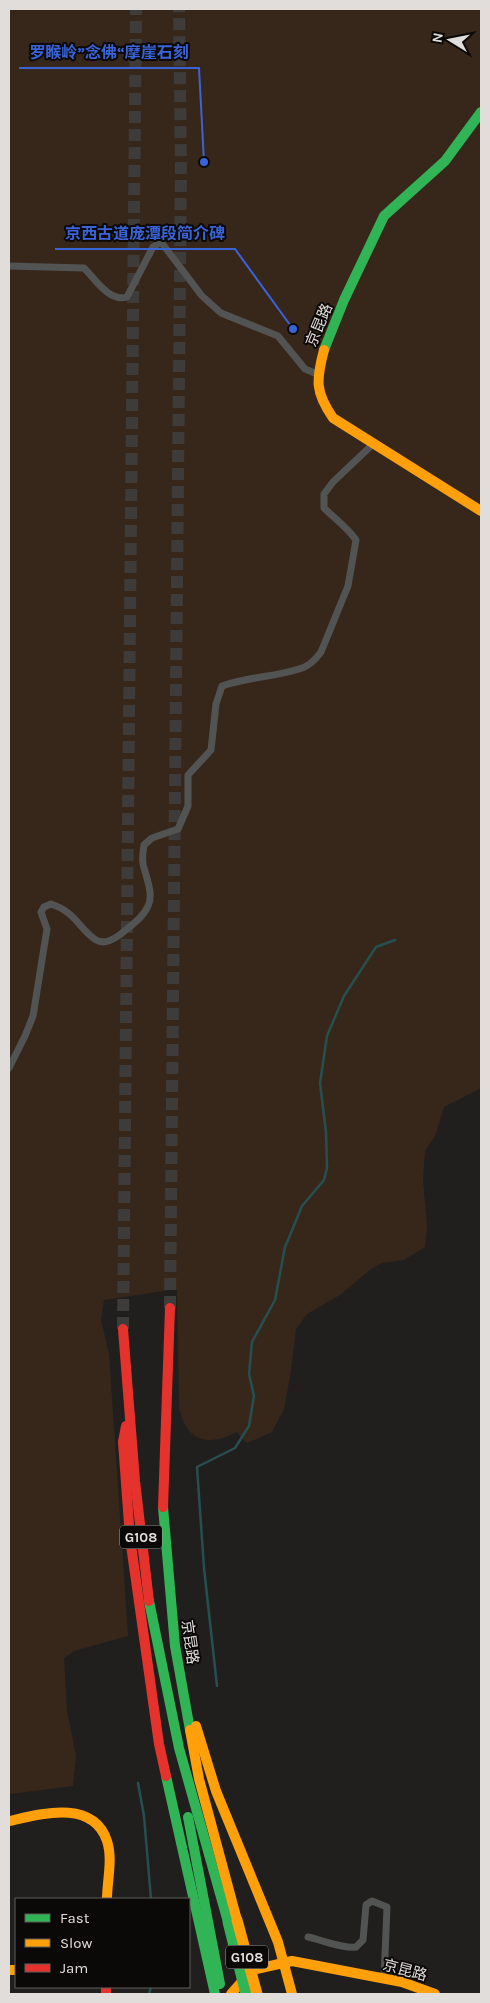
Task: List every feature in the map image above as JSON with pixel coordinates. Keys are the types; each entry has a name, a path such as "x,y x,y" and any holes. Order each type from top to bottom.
{"main road":[{"name":"京昆路","path":"481,112 470,132 450,156 394,204 384,216 323,354 318,374 319,392 334,418 481,511"},
{"name":"京昆路","path":"170,1308 163,1498 166,1557 175,1646 199,1779 232,1921 246,1994"},
{"name":"京昆路","path":"123,1329 145,1572 176,1743 202,1837 257,1994"},
{"path":"129,1411 123,1442 130,1529 158,1744 215,1994"},
{"path":"175,1646 216,1791 278,1942 282,1964 292,1994"},
{"path":"176,1743 218,1965 221,1994"},
{"path":"9,1821 66,1811 92,1819 101,1828 107,1843 107,1898"},
{"name":"京昆路","path":"231,1994 235,1987 252,1970 303,1962 384,1978 419,1987 434,1994"}],"street":[{"path":"9,266 84,268 111,296 119,299 127,297 153,246 160,242 202,296 221,313 278,336 305,369 318,374"},
{"path":"9,1068 33,1016 47,928 41,912 44,907 51,904 60,907 76,919 96,940 104,942 114,940 142,916 149,905 149,886 143,863 144,845 152,838 178,828 183,820 188,806 188,775 211,750 216,704 222,686 244,678 301,669 321,652 348,586 356,540 348,528 324,508 324,494 333,482 373,444"},
{"path":"308,1936 333,1942 344,1948 356,1947 363,1940 366,1904 372,1901 387,1907 384,1978"}],"shaded area":[{"path":"9,9 481,9 481,1088 444,1107 435,1136 425,1151 423,1180 427,1226 425,1247 404,1260 382,1263 371,1269 340,1295 307,1314 296,1329 284,1409 272,1432 247,1443 237,1432 226,1437 207,1440 199,1438 186,1427 179,1406 177,1289 104,1300 101,1320 109,1354 128,1636 74,1651 64,1658 67,1711 76,1756 73,1786 9,1794"}],"waterway":[{"path":"217,1686 204,1568 197,1467 235,1448 249,1426 254,1396 249,1374 252,1342 275,1300 285,1247 302,1206 324,1180 327,1168 326,1132 320,1083 327,1036 344,996 376,947 395,940"},
{"path":"138,1783 144,1816 151,1898"},
{"path":"149,1994 151,1988"}],"tunnel":[{"path":"123,1329 136,9"},
{"path":"170,1308 181,168 179,9"}],"traffic: fast":[{"path":"324,350 344,300 384,216 445,161 481,112"},
{"path":"163,1507 175,1646 190,1730"},
{"path":"149,1601 179,1748 228,1922"},
{"path":"166,1776 215,1994"},
{"path":"188,1817 220,1984"},
{"path":"228,1922 246,1994"}],"traffic: slow":[{"path":"324,350 319,386 323,401 333,418 481,511"},
{"path":"196,1726 216,1791 278,1942 292,1994"},
{"path":"190,1730 199,1779 237,1920"},
{"path":"9,1821 50,1813 78,1814 90,1819 100,1828 109,1848 110,1863 107,1898"},
{"path":"237,1920 257,1994"},
{"path":"231,1994 252,1970 292,1961 402,1982 435,1994"},
{"path":"9,1970 15,1970"}],"traffic: jam":[{"path":"163,1507 170,1308"},
{"path":"123,1329 135,1481 149,1601"},
{"path":"126,1426 123,1442 130,1538 159,1744 166,1776"},
{"path":"106,1988 106,1994"}],"place":[{"name":"罗睺岭”念佛“摩崖石刻","path":"204,162"},
{"name":"京西古道庞潭段简介碑","path":"293,329"}]}
